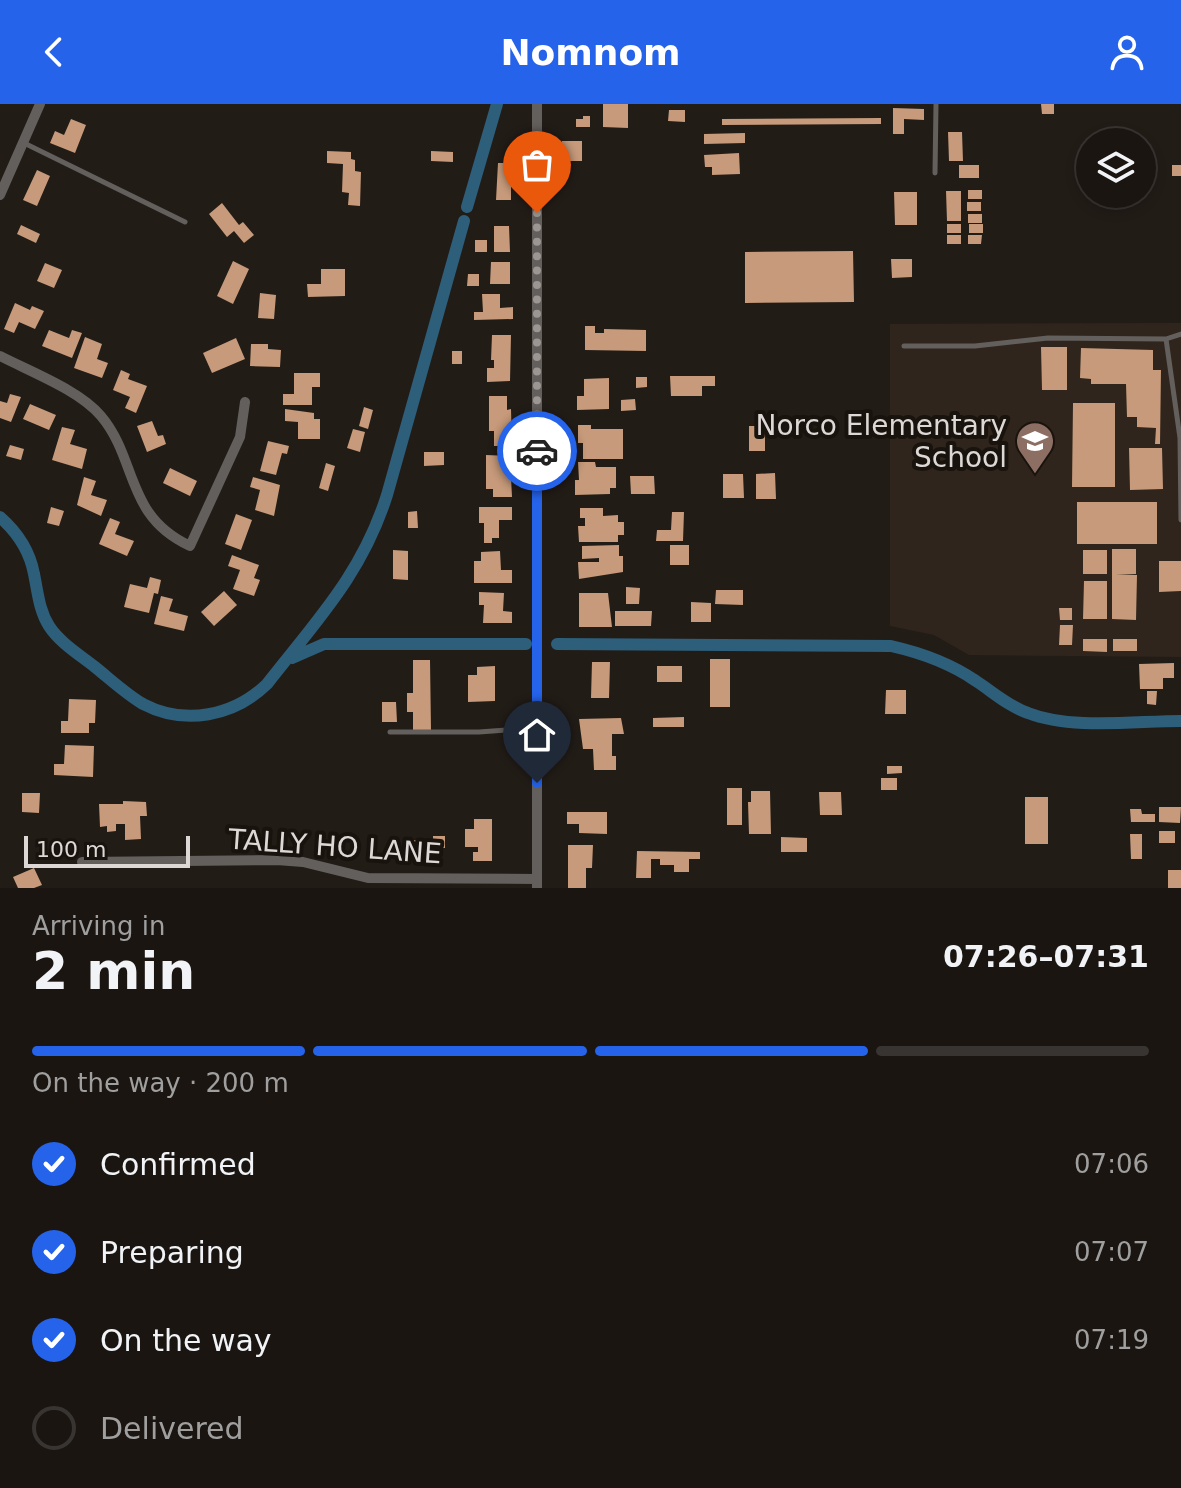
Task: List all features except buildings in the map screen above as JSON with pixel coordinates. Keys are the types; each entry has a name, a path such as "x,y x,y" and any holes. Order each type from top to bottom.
{"street":[{"path":"0,195 40,104"},
{"path":"537,104 537,883"},
{"path":"0,356 89,403 104,419 115,439 135,491 146,509 177,540 190,546 240,437 245,402"},
{"name":"TALLY HO LANE","path":"82,862 277,860 303,862 368,878 537,883"}],"lane":[{"path":"935,173 936,104"},
{"path":"23,143 185,222"},
{"path":"904,346 975,346 1048,338 1166,339 1181,334"},
{"path":"1166,339 1180,438 1181,520"},
{"path":"390,732 479,732 537,728"}],"shaded area":[{"name":"Norco Elementary School","path":"1181,323 1181,657 969,655 934,635 890,626 890,324"}],"waterway":[{"path":"467,207 497,104"},
{"path":"0,517 26,550 41,608 49,626 64,643 130,696 159,711 175,715 208,714 240,704 267,684 336,595 365,549 387,495 464,221"},
{"path":"292,658 324,644 526,644"},
{"path":"557,644 891,646 946,664 1014,707 1045,718 1083,723 1181,721"}],"way so far":[{"path":"537,213 537,451"}],"place":[{"name":"Norco Elementary School","path":"1035,475"}],"route":[{"path":"537,451 537,783"}]}
